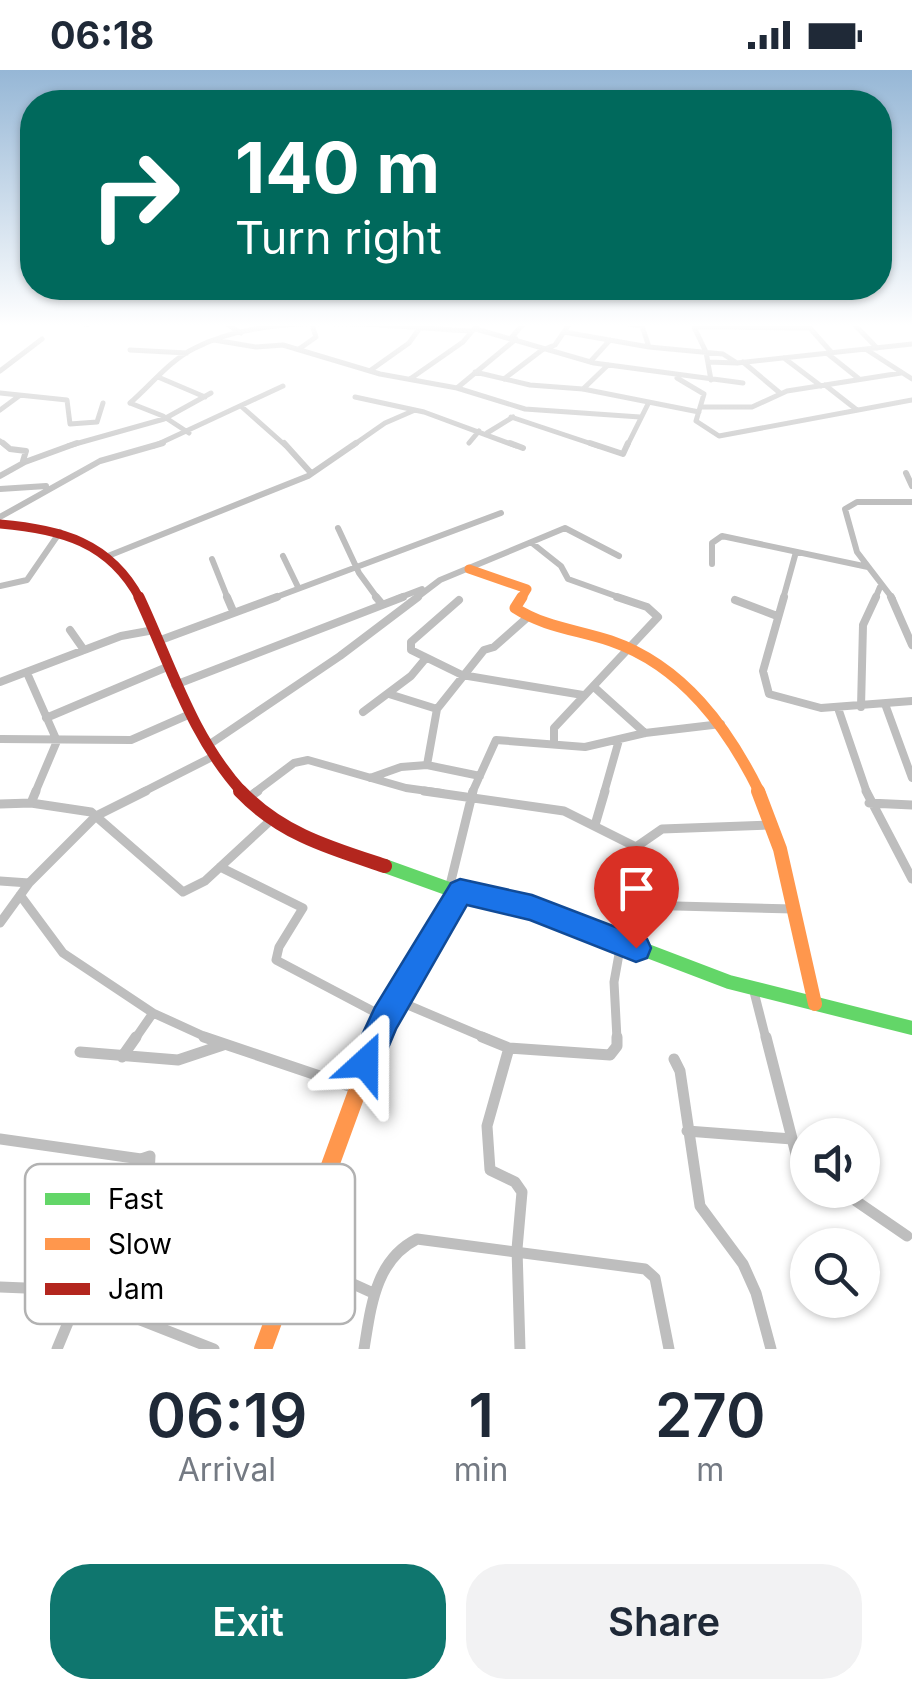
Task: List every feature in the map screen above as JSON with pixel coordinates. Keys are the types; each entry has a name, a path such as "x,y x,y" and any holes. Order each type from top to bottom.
{"street":[{"path":"152,383 130,403 163,416 189,433"},
{"path":"0,476 24,461 75,441 163,416 208,395 174,383"},
{"path":"429,383 525,409 640,417"},
{"path":"457,388 463,383"},
{"path":"525,383 583,388 701,409 716,405 752,408 780,393 837,383"},
{"path":"583,388 589,383"},
{"path":"685,383 716,405"},
{"path":"766,383 780,393"},
{"path":"818,383 858,410"},
{"path":"536,409 538,385"},
{"path":"0,520 51,486 100,461 189,433 283,386"},
{"path":"0,393 67,400 70,424 97,422"},
{"path":"0,410 19,396"},
{"path":"354,396 415,410 523,448"},
{"path":"705,398 696,421 719,436 912,400"},
{"path":"512,417 623,454 649,402"},
{"path":"102,435 95,418 103,403"},
{"path":"242,408 260,419 311,473"},
{"path":"752,408 762,428"},
{"path":"469,443 525,409"},
{"path":"108,556 311,473 385,422 415,410"},
{"path":"555,431 564,412"},
{"path":"0,441 10,449 26,452 24,461"},
{"path":"0,465 12,467"},
{"path":"906,474 912,486"},
{"path":"0,489 51,486"},
{"path":"912,502 858,502 845,509 854,547 880,588 898,606 912,645"},
{"path":"0,669 2,682 84,650 156,635 501,514"},
{"path":"0,520 60,532 108,556 148,608 188,715 211,751 271,820 316,846 455,890 532,908 752,988 912,1028"},
{"path":"338,528 356,566 381,602"},
{"path":"175,685 381,602 428,588 566,528 620,556"},
{"path":"0,586 28,580 60,532"},
{"path":"712,564 712,543 722,536 868,567"},
{"path":"532,543 560,566 568,579 653,610 658,617 554,728 554,744"},
{"path":"796,552 764,672 769,694 812,708 861,708 912,701"},
{"path":"283,556 298,588"},
{"path":"212,560 233,611"},
{"path":"468,569 528,588 515,608 529,616 559,630 630,649 721,724 748,765 770,825 795,910 815,1004"},
{"path":"0,924 29,883 96,816 211,751 428,588"},
{"path":"861,708 862,625 880,588"},
{"path":"459,600 411,642 411,650 462,675 583,695"},
{"path":"734,600 777,616"},
{"path":"428,765 436,709 484,650 529,616"},
{"path":"70,630 84,650"},
{"path":"363,712 389,694 426,658"},
{"path":"46,718 167,667"},
{"path":"26,672 56,741 31,803"},
{"path":"594,688 645,733"},
{"path":"389,694 436,709"},
{"path":"885,704 912,778"},
{"path":"838,708 858,781 912,879"},
{"path":"0,739 130,740 188,715"},
{"path":"329,1164 355,1088 386,1018 455,890 470,795 498,740 585,747 645,733 721,724"},
{"path":"596,826 619,740"},
{"path":"248,798 302,760 320,762 406,788 564,811 636,847"},
{"path":"370,778 406,766 428,765 480,776"},
{"path":"869,803 912,805"},
{"path":"0,804 72,806 96,816 184,892 198,886 271,820"},
{"path":"636,847 662,829 770,825"},
{"path":"636,847 636,948"},
{"path":"220,867 303,908 279,947 276,960 386,1018"},
{"path":"0,881 29,883"},
{"path":"20,895 63,953 153,1013 222,1045 355,1088"},
{"path":"638,905 795,910"},
{"path":"396,1000 509,1048 610,1054 615,1052 614,982 621,942"},
{"path":"752,988 790,1131"},
{"path":"122,1057 153,1013"},
{"path":"80,1052 178,1060 222,1045"},
{"path":"509,1048 486,1135 486,1160 490,1170 515,1182 522,1192 517,1249 520,1349"},
{"path":"674,1059 680,1071 700,1206 743,1264 756,1293 771,1349"},
{"path":"687,1131 790,1139"},
{"path":"0,1138 141,1159 150,1156 150,1164"},
{"path":"866,1208 906,1236"},
{"path":"364,1349 373,1294 396,1252 404,1243 417,1239 517,1249 645,1269 655,1278 669,1349"},
{"path":"355,1286 373,1294"},
{"path":"0,1287 25,1288"},
{"path":"56,1349 67,1324"},
{"path":"150,1324 214,1349"},
{"path":"263,1349 272,1324"}],"traffic: fast":[{"path":"385,866 449,889 532,907 729,982 912,1028"}],"traffic: slow":[{"path":"469,569 527,589 515,608 529,617 624,646 672,675 710,710 739,752 780,849 815,1004"},
{"path":"330,1164 376,1038 461,891"},
{"path":"263,1349 272,1324"}],"traffic: jam":[{"path":"0,524 70,536 108,556 138,595 188,711 238,789 271,820 297,835 385,866"}],"route":[{"path":"365,1063 386,1018 460,891 532,908 636,948"}]}
